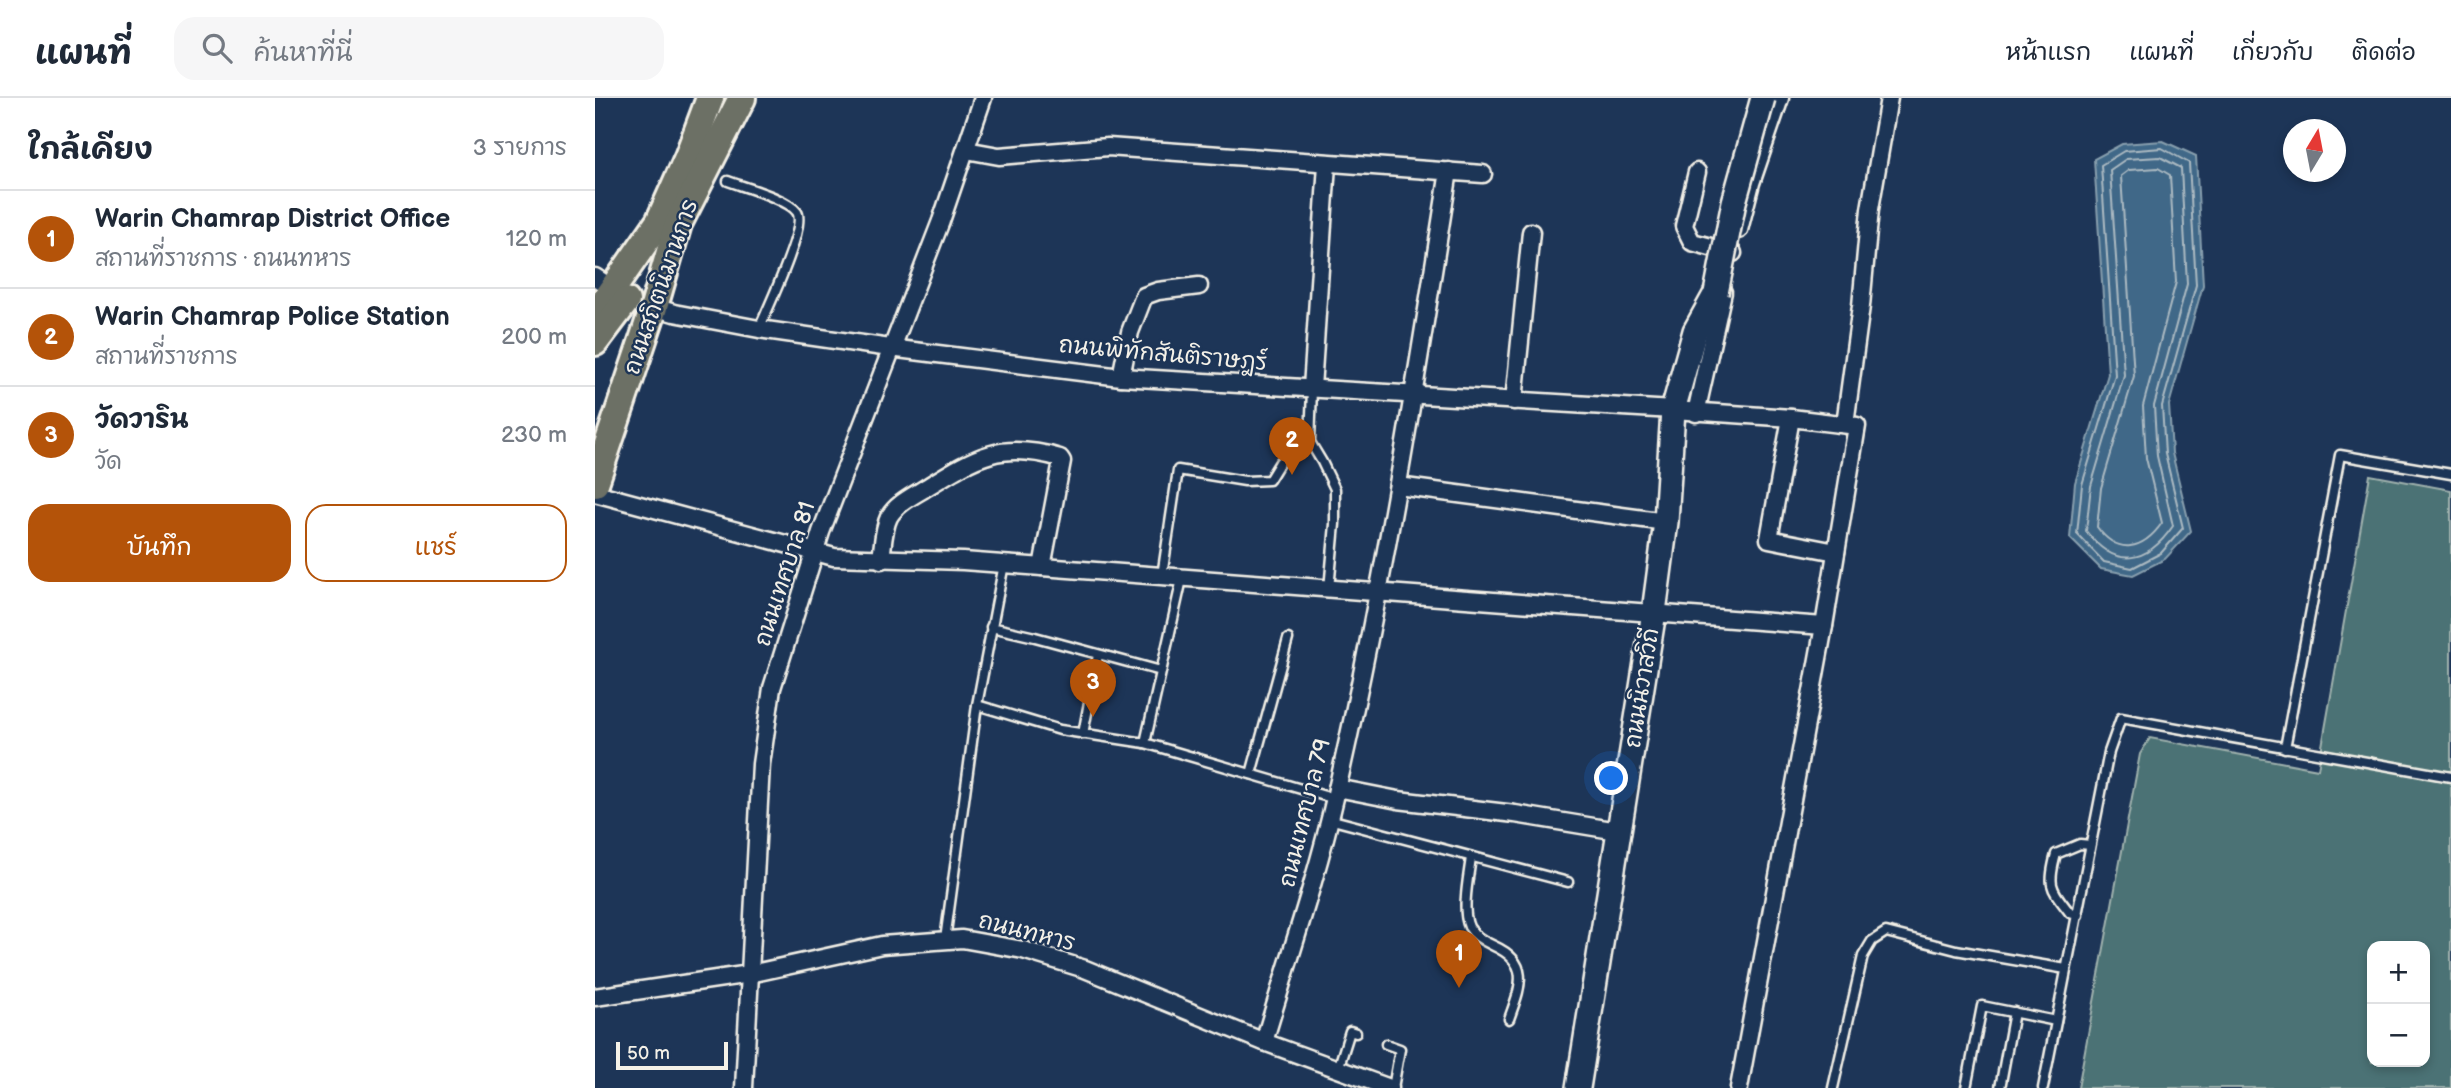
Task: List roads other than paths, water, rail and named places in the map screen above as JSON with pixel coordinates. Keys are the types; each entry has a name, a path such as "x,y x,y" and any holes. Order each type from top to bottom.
{"main road":[{"name":"ถนนสถิตนิมานการ","path":"595,314 604,283 659,222 688,156 709,98"},
{"name":"ถนนสถิตนิมานการ","path":"595,483 655,307 678,224 742,98"},
{"name":"ถนนนิวาสวิถี","path":"1578,1088 1654,612 1666,522 1673,410 1696,331 1716,293 1734,202 1763,98"},
{"path":"595,342 678,224"}],"street":[{"name":"ถนนเทศบาล 81","path":"744,1088 761,764 772,688 815,551 890,348 941,220 983,98"},
{"path":"1696,413 1751,183 1780,98"},
{"path":"1739,1088 1824,626 1857,426 1845,424 1861,306 1870,209 1889,98"},
{"path":"966,150 999,156 1108,147 1483,174"},
{"path":"1313,388 1327,164"},
{"name":"ถนนเทศบาล 79","path":"1264,1042 1336,793 1379,593 1449,171"},
{"path":"1697,172 1684,226 1692,242 1733,253"},
{"path":"1514,401 1531,232"},
{"path":"1121,377 1130,332 1145,296 1158,291 1199,286"},
{"name":"ถนนพิทักสันติราษฎร์","path":"655,307 759,329 1121,377 1673,410 1845,424"},
{"path":"1791,418 1769,539 1836,552"},
{"path":"881,560 888,519 898,506 970,460 991,453 1015,450 1047,454 1062,461 1042,568"},
{"path":"1398,486 1666,522"},
{"path":"595,493 834,556 881,560 963,561 1824,626"},
{"path":"1336,793 1515,814 1618,831"},
{"name":"ถนนทหาร","path":"595,997 750,974 882,945 962,939 1023,950 1073,965 1264,1042 1391,1088"}],"lane":[{"path":"728,181 786,204 796,210 800,220 792,249 759,329"},
{"path":"1313,388 1310,442 1335,489 1329,589"},
{"path":"1162,577 1178,470 1245,481 1269,480 1280,462 1310,442"},
{"path":"2285,748 2340,455 2451,474"},
{"path":"945,940 977,705 1004,564"},
{"path":"1145,743 1182,579"},
{"path":"991,628 1161,671"},
{"path":"1251,774 1288,639"},
{"path":"1083,734 1098,655"},
{"path":"977,705 1060,730 1145,743 1251,774 1336,793"},
{"path":"2043,1088 2109,752 2121,718 2451,777"},
{"path":"1329,820 1568,882"},
{"path":"2078,915 2070,913 2051,889 2052,869 2056,854 2080,844 2090,845"},
{"path":"1471,857 1466,908 1468,925 1478,937 1513,956 1520,971 1519,991 1509,1019"},
{"path":"1833,1088 1863,956 1872,941 1886,932 1957,950 2066,969"},
{"path":"1966,1088 1982,1006 2056,1021"},
{"path":"2000,1088 2014,1012"},
{"path":"1338,1069 1350,1031 1356,1033"},
{"path":"1386,1044 1400,1049 1391,1088"}],"water":[{"path":"2163,141 2196,156 2203,285 2169,405 2172,453 2191,531 2165,559 2133,575 2101,569 2070,538 2075,483 2108,374 2094,159 2122,144"}],"place":[{"name":"Warin Chamrap Police Station","path":"1292,475"},
{"name":"วัดวาริน","path":"1093,717"},
{"name":"Warin Chamrap District Office","path":"1459,988"}]}
